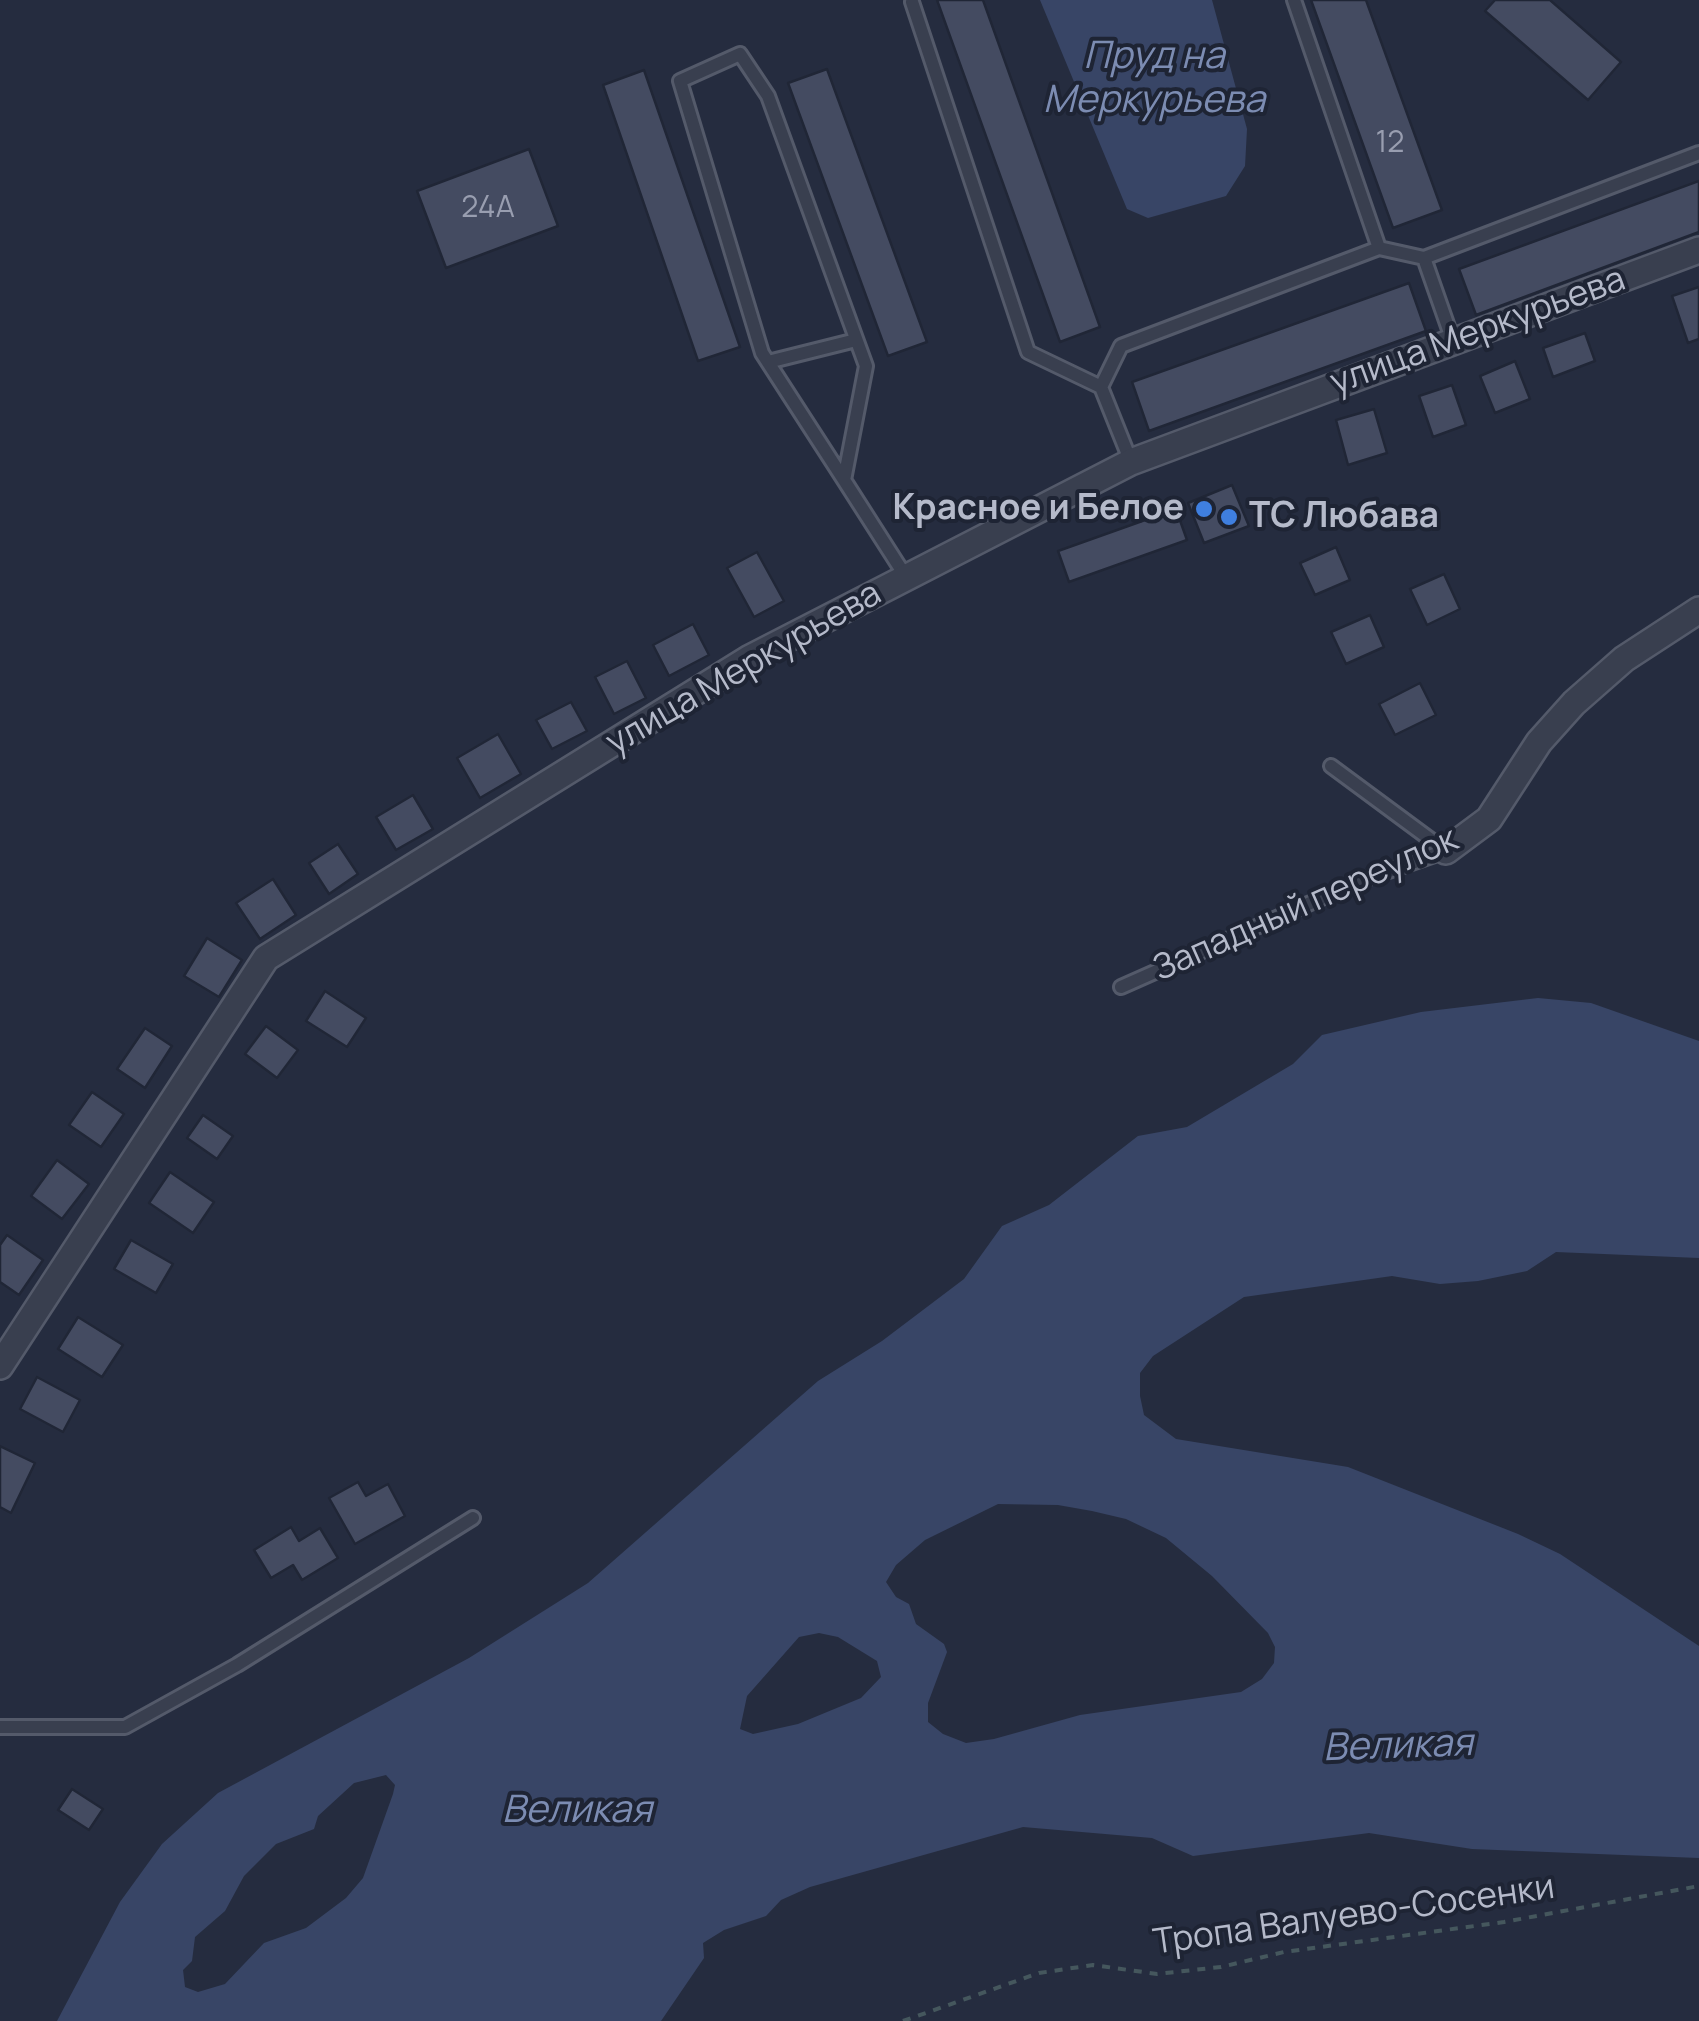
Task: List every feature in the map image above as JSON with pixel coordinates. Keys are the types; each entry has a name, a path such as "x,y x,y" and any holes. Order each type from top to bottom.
{"street":[{"name":"улица Меркурьева","path":"0,1366 266,958 750,658 1131,462 1699,250"},
{"name":"Западный переулок","path":"1446,851 1489,819 1539,742 1574,703 1624,659 1699,610"}],"lane":[{"path":"1294,0 1380,248"},
{"path":"912,2 1028,352 1101,386 1131,462"},
{"path":"844,480 866,366 768,96 740,54 680,81 768,362 906,578"},
{"path":"1101,386 1121,346 1380,248 1424,258 1699,153"},
{"path":"1424,258 1453,341"},
{"path":"768,362 856,340"},
{"path":"1331,766 1446,851"},
{"name":"Западный переулок","path":"1120,987 1360,882 1446,851"},
{"path":"0,1727 125,1727 237,1665 473,1518"}],"path":[{"name":"Тропа Валуево-Сосенки","path":"904,2021 1039,1973 1093,1965 1157,1974 1220,1968 1284,1952 1467,1928 1699,1886"}],"water":[{"name":"Пруд на Меркурьева","path":"1040,0 1212,0 1247,129 1245,166 1226,196 1148,218 1127,209"},
{"name":"Великая","path":"1538,998 1591,1003 1699,1041 1699,1258 1556,1252 1527,1271 1478,1281 1440,1284 1392,1276 1244,1297 1153,1356 1140,1373 1144,1415 1176,1439 1348,1467 1518,1534 1560,1554 1699,1646 1699,1858 1472,1849 1369,1833 1193,1856 1152,1838 1023,1827 810,1887 781,1900 766,1916 724,1930 703,1943 704,1958 661,2021 57,2021 120,1902 162,1844 218,1793 469,1658 588,1583 818,1381 882,1341 964,1279 1002,1226 1049,1205 1138,1136 1187,1127 1293,1064 1322,1035 1421,1012","holes":["998,1504 1058,1505 1092,1511 1126,1519 1166,1538 1212,1576 1268,1633 1275,1647 1274,1663 1262,1679 1241,1692 1080,1715 966,1743 943,1734 928,1722 928,1703 947,1652 944,1644 916,1624 909,1604 896,1597 886,1582 896,1565 925,1540","819,1633 838,1637 877,1661 881,1677 861,1698 798,1724 753,1734 740,1729 747,1696 799,1637","386,1775 395,1785 363,1878 346,1898 306,1928 264,1943 225,1984 198,1992 185,1987 183,1970 192,1961 195,1937 225,1911 244,1876 276,1844 314,1829 318,1816 354,1783"]}],"building":[{"path":"937,0 983,0 1100,327 1060,342"},
{"path":"1311,0 1366,0 1442,210 1393,228"},
{"path":"1495,0 1550,0 1621,62 1588,100 1485,11"},
{"path":"827,69 927,342 888,356 788,83"},
{"path":"644,70 740,347 698,361 603,85"},
{"path":"529,149 558,226 446,268 417,191"},
{"path":"1699,181 1699,232 1476,315 1459,269"},
{"path":"1409,283 1426,331 1149,431 1132,382"},
{"path":"1699,287 1699,339 1688,343 1672,296"},
{"path":"1585,333 1595,361 1553,377 1543,348"},
{"path":"1515,361 1530,399 1495,413 1480,376"},
{"path":"1452,385 1466,425 1433,437 1419,396"},
{"path":"1374,409 1387,453 1348,465 1336,420"},
{"path":"1232,485 1249,526 1204,543 1188,503"},
{"path":"1176,509 1187,540 1069,582 1058,551"},
{"path":"1336,547 1350,580 1315,595 1300,563"},
{"path":"757,552 784,601 754,617 727,568"},
{"path":"1444,574 1460,609 1427,625 1410,589"},
{"path":"1370,615 1384,647 1346,664 1331,632"},
{"path":"693,624 709,655 669,676 653,645"},
{"path":"627,661 646,698 614,714 595,677"},
{"path":"1420,683 1436,715 1395,735 1379,704"},
{"path":"571,702 587,731 552,749 536,720"},
{"path":"498,734 521,774 480,798 457,758"},
{"path":"413,795 433,829 396,850 376,817"},
{"path":"338,844 358,874 329,894 309,863"},
{"path":"273,879 296,915 260,939 236,903"},
{"path":"207,938 242,960 219,997 184,976"},
{"path":"325,991 366,1018 347,1047 306,1021"},
{"path":"266,1026 298,1050 277,1078 245,1054"},
{"path":"145,1028 172,1046 145,1088 117,1069"},
{"path":"92,1092 124,1114 101,1147 69,1125"},
{"path":"203,1115 233,1136 217,1159 187,1138"},
{"path":"57,1160 89,1184 62,1219 31,1196"},
{"path":"170,1172 214,1202 193,1233 149,1203"},
{"path":"7,1235 43,1260 19,1295 0,1282 0,1245"},
{"path":"131,1240 173,1264 156,1293 114,1269"},
{"path":"78,1317 123,1345 102,1377 58,1349"},
{"path":"37,1377 80,1400 63,1432 20,1409"},
{"path":"0,1446 35,1463 11,1513 0,1507"},
{"path":"358,1482 366,1496 388,1484 405,1516 355,1544 329,1498"},
{"path":"291,1527 299,1541 320,1528 338,1558 302,1580 293,1565 271,1578 254,1550"},
{"path":"72,1789 103,1809 89,1830 58,1810"}],"place":[{"name":"Красное и Белое","path":"1204,509"},
{"name":"ТС Любава","path":"1229,517"}]}
